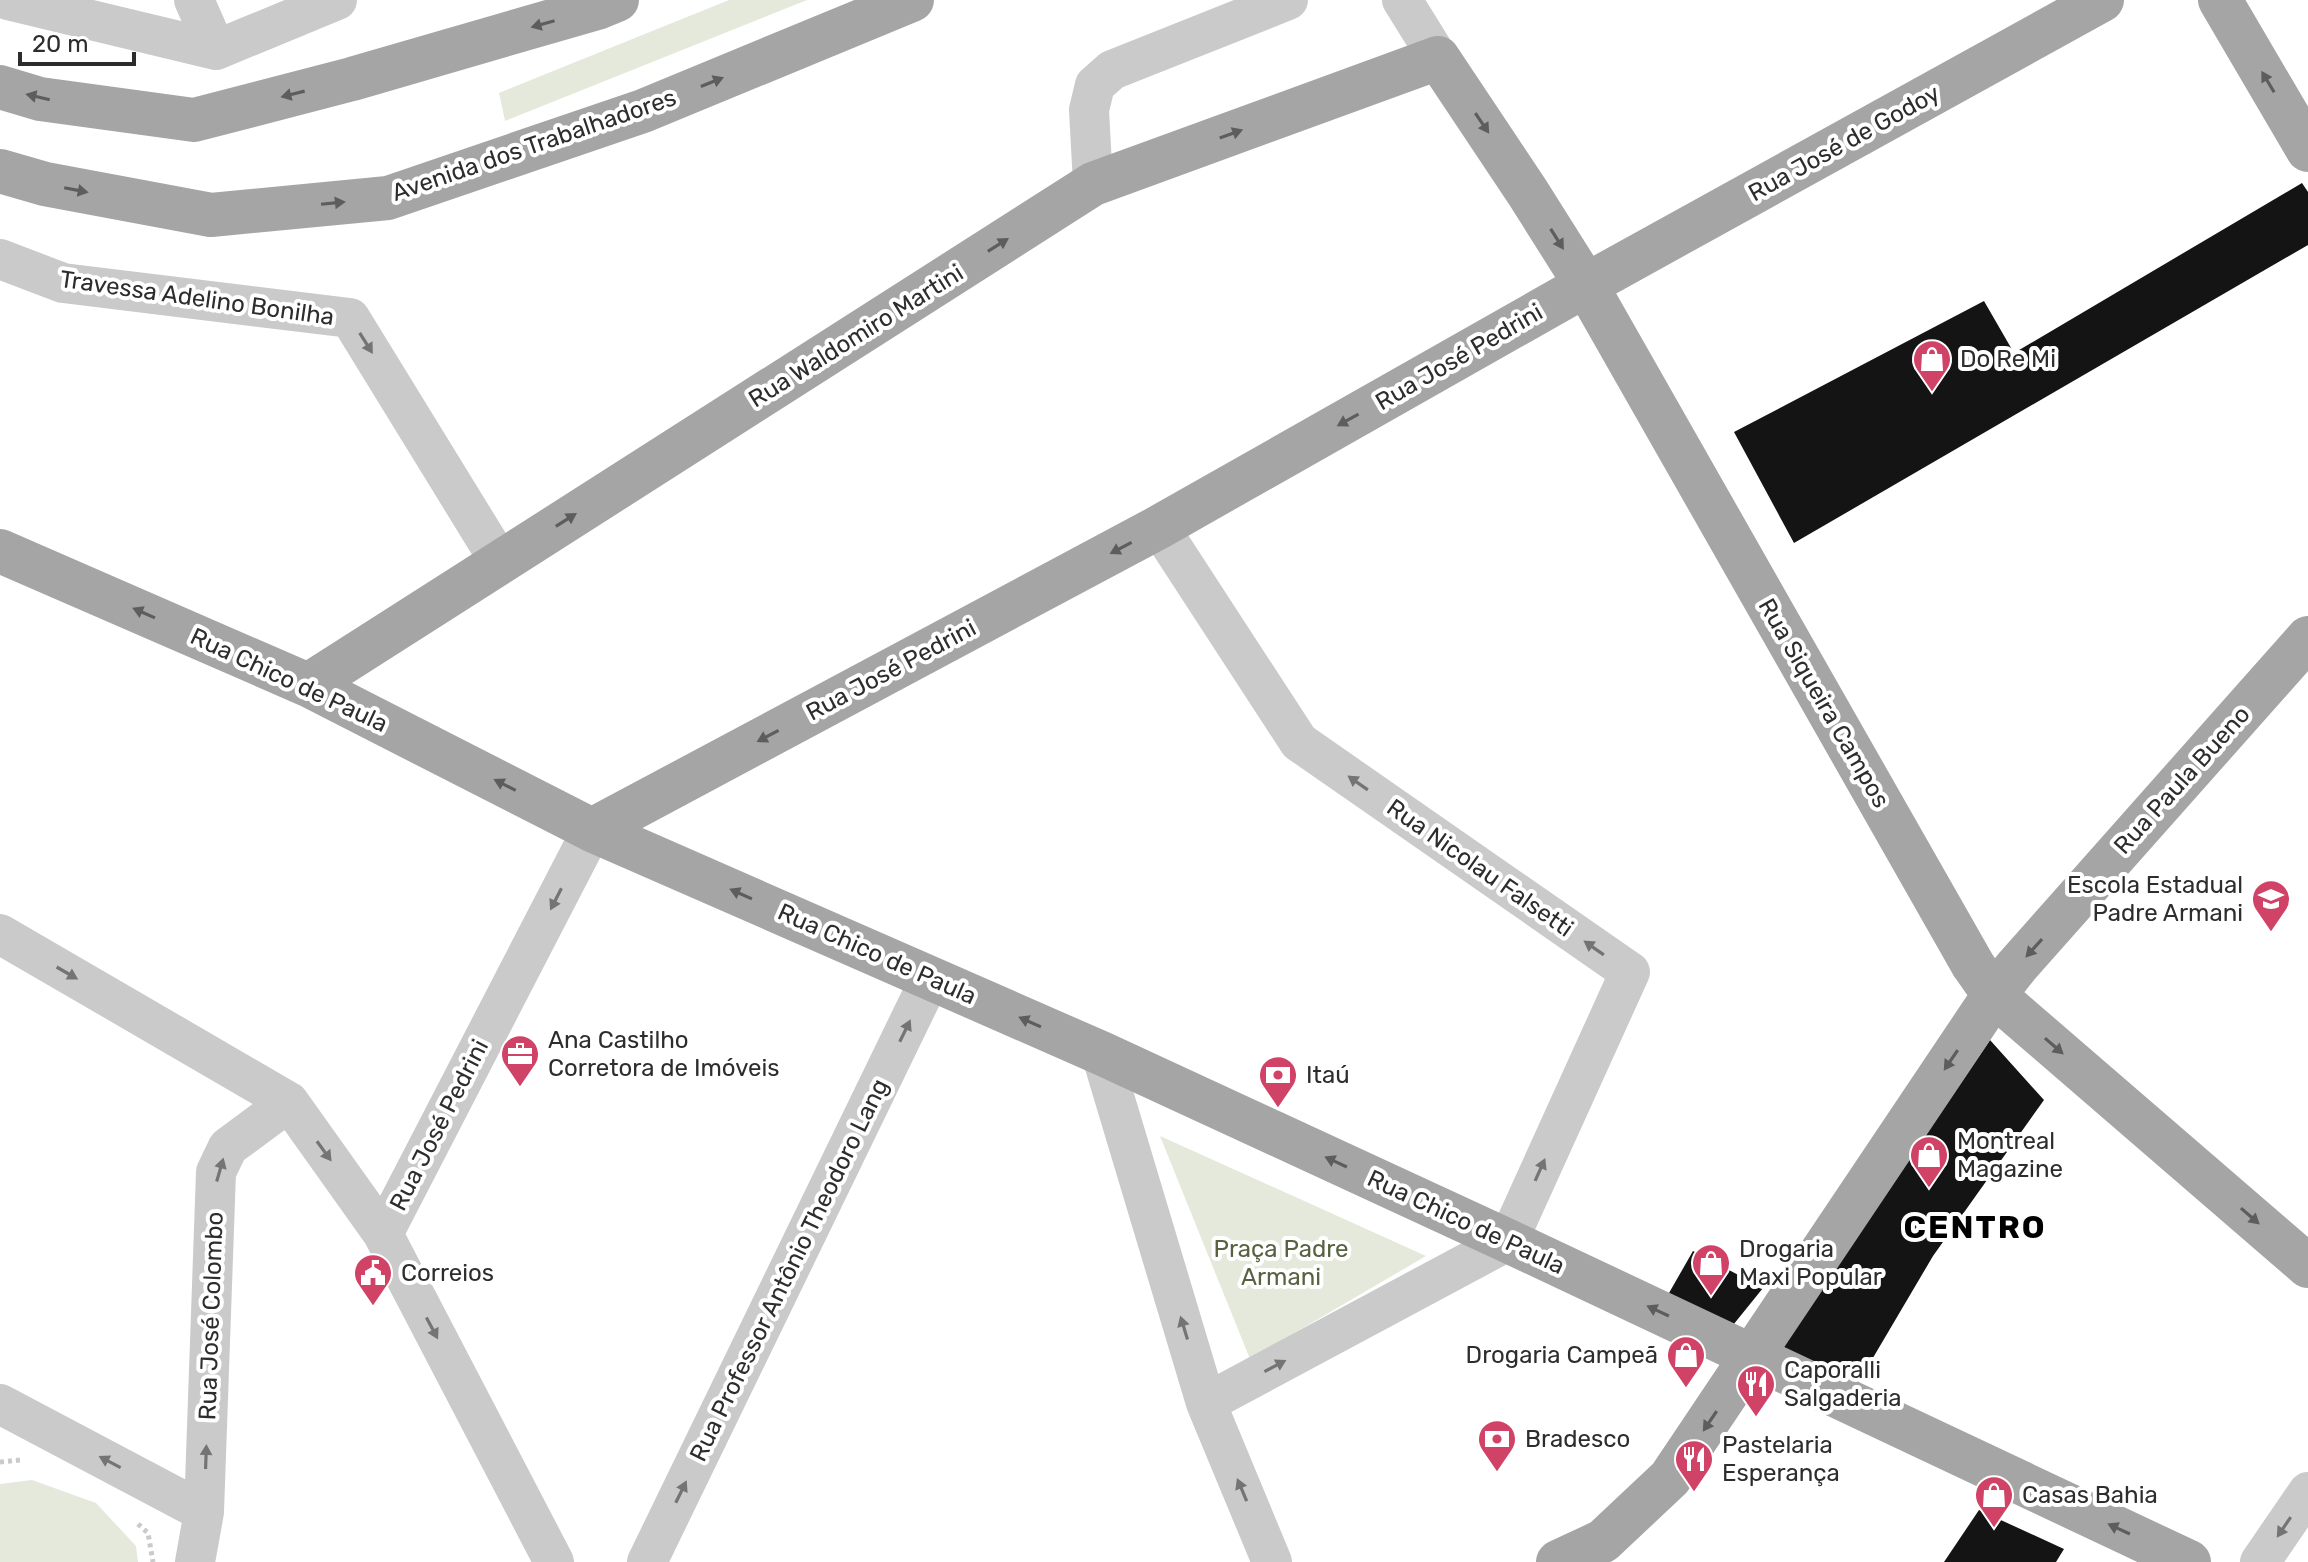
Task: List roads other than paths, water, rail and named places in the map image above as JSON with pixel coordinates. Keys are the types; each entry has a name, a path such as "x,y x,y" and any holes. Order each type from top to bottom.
{"main road":[{"path":"0,87 40,99 194,120 352,79 617,0"},
{"name":"Avenida dos Trabalhadores","path":"0,171 45,184 211,215 388,198 643,111 912,0"},
{"name":"Rua José de Godoy","path":"1586,285 2102,0"},
{"path":"2220,0 2308,150"},
{"name":"Rua Waldomiro Martini","path":"308,685 1093,184 1438,58"},
{"name":"Rua Siqueira Campos","path":"1438,58 1586,285 1973,965 1994,995 2308,1266"},
{"name":"Rua José Pedrini","path":"592,830 1159,527 1586,285"},
{"name":"Rua Chico de Paula","path":"0,551 308,685 592,830 1101,1053 2189,1562"},
{"name":"Rua Paula Bueno","path":"1558,1562 1603,1541 1670,1478 1994,995 2308,638"}],"street":[{"path":"8,0 216,50 337,0"},
{"path":"194,0 216,50"},
{"path":"1093,184 1089,110 1095,85 1112,70 1288,0"},
{"path":"1402,0 1438,58"},
{"name":"Travessa Adelino Bonilha","path":"0,259 63,283 350,318 500,562"},
{"name":"Rua Nicolau Falsetti","path":"1159,527 1299,742 1630,972 1508,1241"},
{"name":"Rua José Pedrini","path":"383,1234 592,830"},
{"path":"0,934 289,1102 383,1234 554,1562"},
{"name":"Rua Professor Antônio Theodoro Lang","path":"647,1562 931,977"},
{"path":"1101,1053 1206,1403 1272,1562"},
{"name":"Rua José Colombo","path":"195,1562 204,1512 216,1172 228,1147 289,1102"},
{"path":"1206,1403 1508,1241"},
{"path":"0,1404 204,1512"},
{"path":"2260,1562 2308,1492"}],"place":[{"name":"Do Re Mi","path":"1932,393"},
{"name":"Escola Estadual Padre Armani","path":"2271,933"},
{"name":"Ana Castilho Corretora de Imóveis","path":"520,1088"},
{"name":"Itaú","path":"1278,1109"},
{"name":"Montreal Magazine","path":"1929,1189"},
{"name":"Drogaria Maxi Popular","path":"1711,1297"},
{"name":"Correios","path":"373,1307"},
{"name":"Drogaria Campeã","path":"1686,1389"},
{"name":"Caporalli Salgaderia","path":"1756,1418"},
{"name":"Bradesco","path":"1497,1473"},
{"name":"Pastelaria Esperança","path":"1694,1493"},
{"name":"Casas Bahia","path":"1994,1529"}],"district":[{"name":"CENTRO","path":"1975,1227"}],"park label":[{"name":"Praça Padre Armani","path":"1281,1263"}]}
